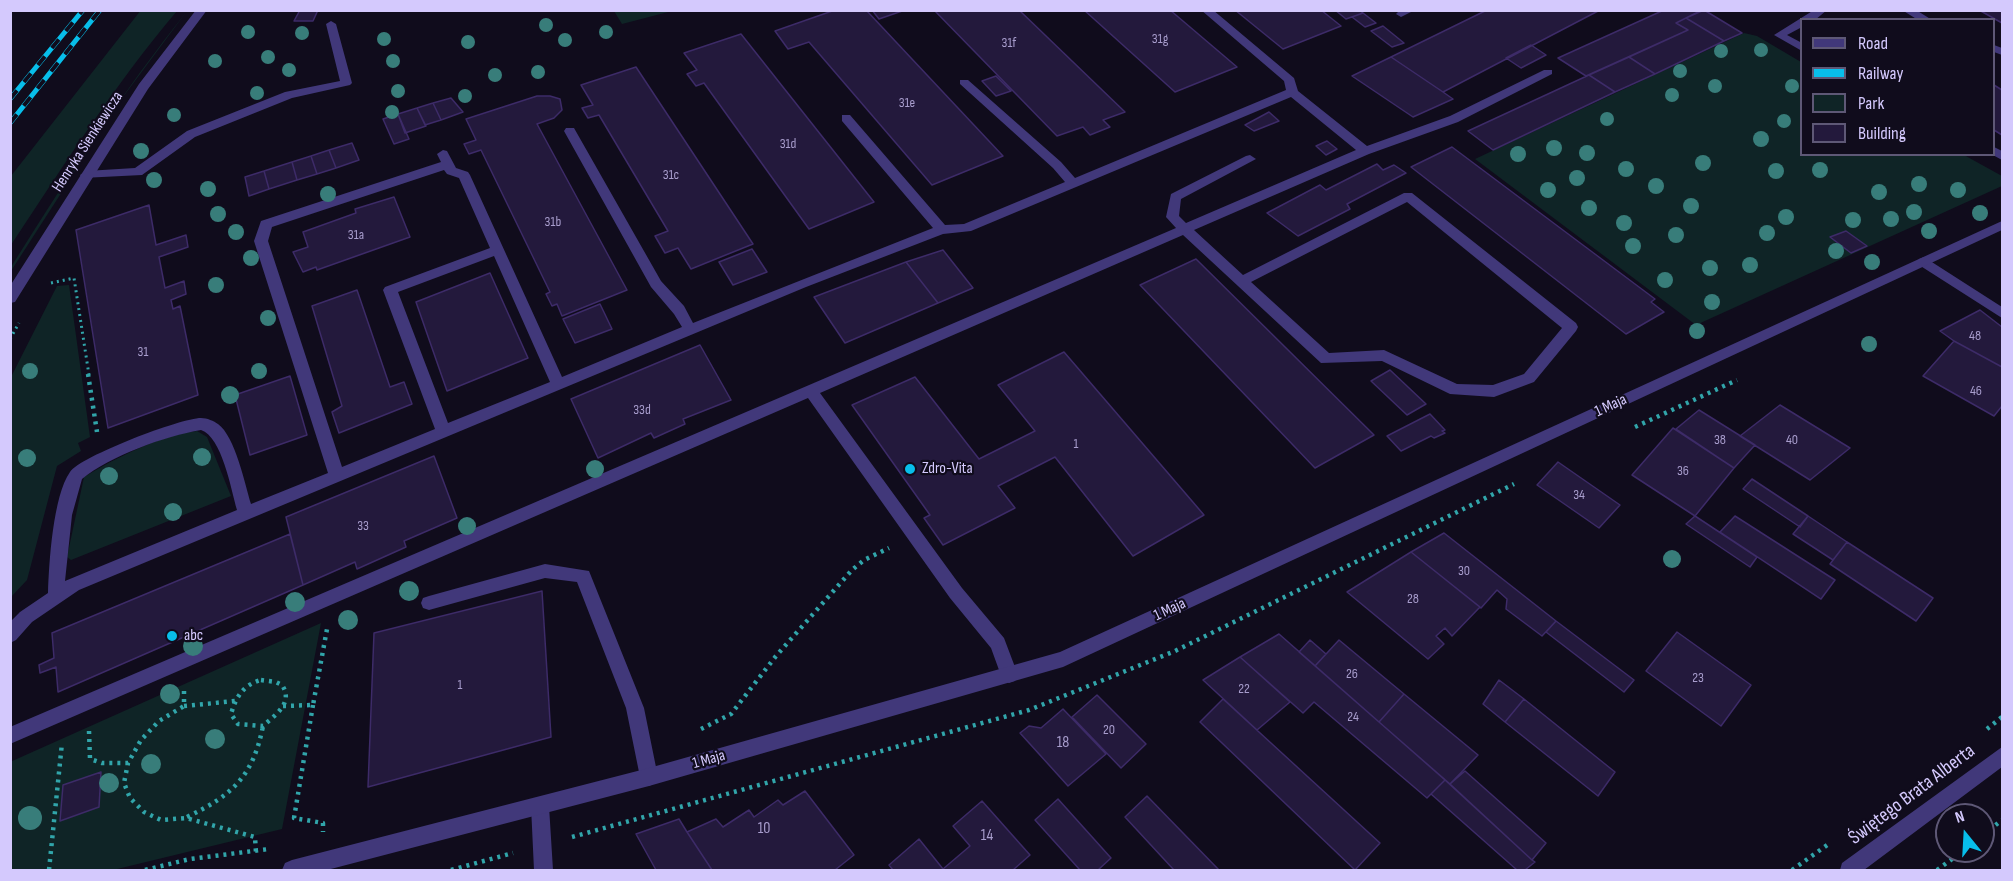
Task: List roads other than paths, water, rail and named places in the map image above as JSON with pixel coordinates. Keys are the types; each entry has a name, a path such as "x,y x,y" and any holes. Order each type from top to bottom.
{"street":[{"name":"Henryka Sienkiewicza","path":"10,298 143,87 202,10"},
{"path":"1206,10 1290,80 1292,92 1365,151"},
{"path":"1907,10 1924,18"},
{"path":"1800,23 1779,35 1800,47"},
{"path":"86,175 138,172 191,134 289,95 346,83 332,24"},
{"path":"10,736 1365,151 1454,119 1548,72"},
{"path":"964,82 1057,165 1073,184"},
{"path":"10,635 27,617 73,585 801,284 942,230 966,228 1292,92"},
{"path":"846,118 942,230"},
{"path":"570,131 656,284 678,310 690,331"},
{"path":"337,476 261,241 266,224 446,159 451,171 464,175 559,385"},
{"path":"1242,281 1407,196 1571,327 1529,378 1494,391 1455,390 1384,355 1326,358 1172,218 1175,197 1250,159"},
{"name":"1 Maja","path":"292,870 650,777 1063,659 2002,225"},
{"path":"444,432 390,290 498,250"},
{"path":"1924,262 2002,313"},
{"path":"810,390 956,593 998,644 1010,675"},
{"path":"56,597 56,567 69,492 76,475 90,464 185,425 204,423 218,433 246,513"},
{"path":"429,603 545,571 583,576 635,708 650,777"},
{"name":"Świętego Brata Alberta","path":"1849,870 2002,756"},
{"path":"540,806 544,870"}],"railway":[{"path":"10,99 83,10"},
{"path":"10,123 100,10"}],"place":[{"name":"Zdro-Vita","path":"910,469"},
{"name":"abc","path":"172,636"}]}
